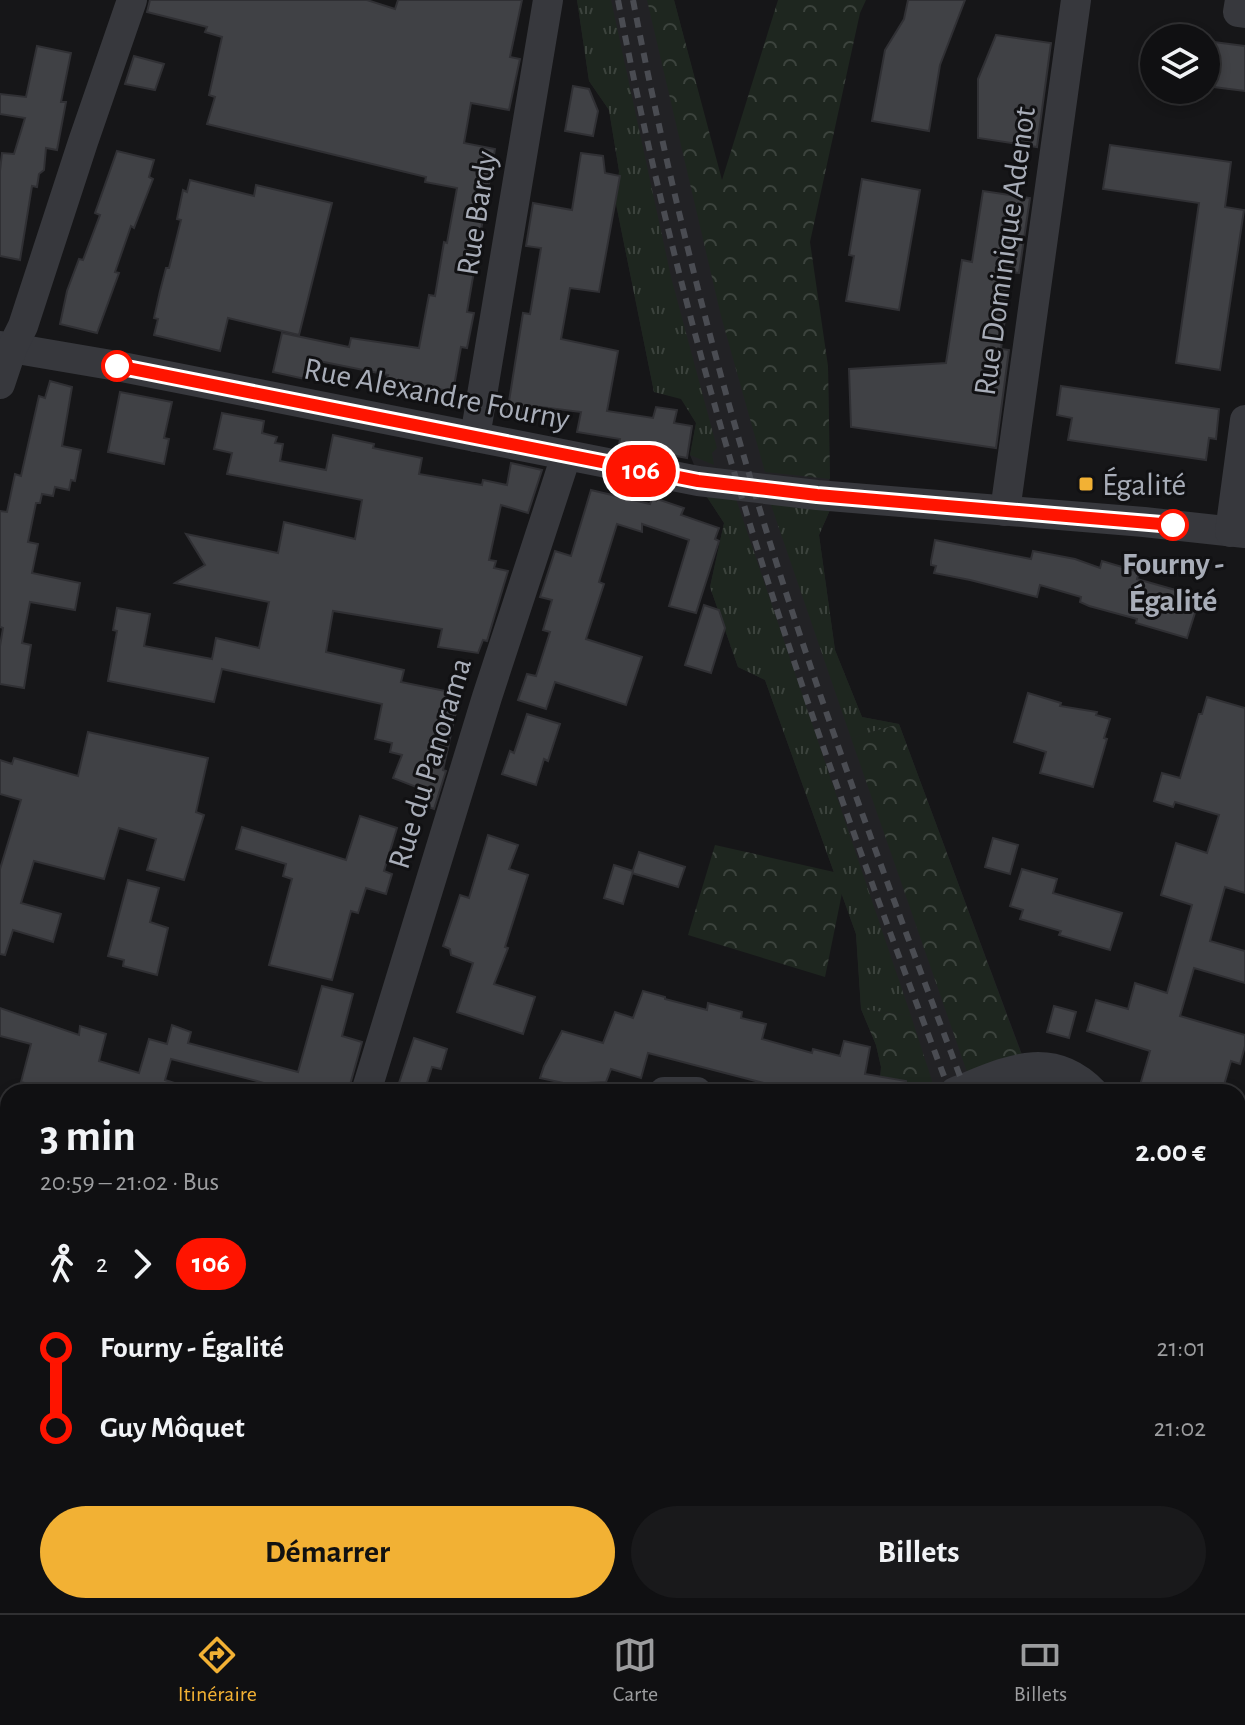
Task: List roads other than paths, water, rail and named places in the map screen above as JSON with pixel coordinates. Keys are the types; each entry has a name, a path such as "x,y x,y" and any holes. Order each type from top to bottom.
{"street":[{"path":"0,384 6,347 23,326 132,0"},
{"name":"Rue Bardy","path":"475,437 548,0"},
{"name":"Rue Dominique Adenot","path":"1005,511 1076,0"},
{"path":"1240,0 1238,12 1245,13"},
{"name":"Rue Alexandre Fourny","path":"6,347 117,366 698,481 817,495 1238,532"},
{"path":"1238,532 1245,420"},
{"name":"Rue du Panorama","path":"368,1084 487,697 566,456"},
{"path":"976,1084 1016,1069 1037,1067 1058,1069 1077,1077 1084,1084"}],"railway":[{"path":"618,0 671,239 735,475 823,747 947,1084"},
{"path":"633,0 693,269 767,533 837,744 963,1084"}],"place":[{"name":"Égalité","path":"1086,484"},
{"name":"Fourny - Égalité","path":"1173,525"}]}
